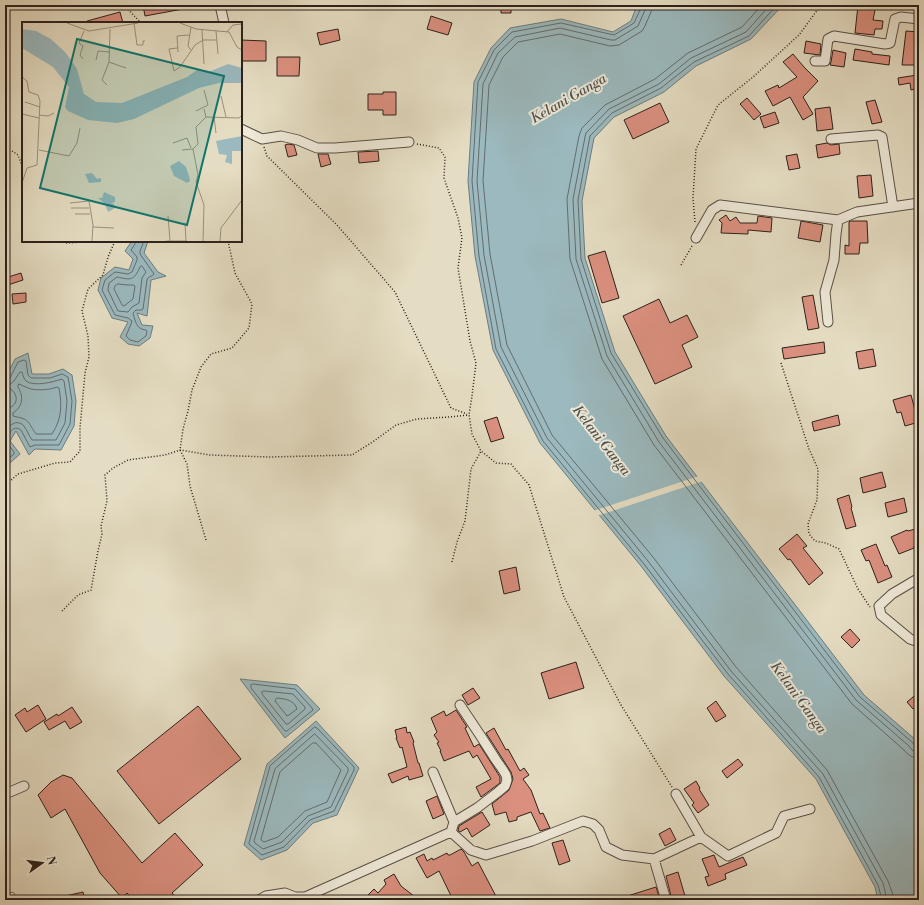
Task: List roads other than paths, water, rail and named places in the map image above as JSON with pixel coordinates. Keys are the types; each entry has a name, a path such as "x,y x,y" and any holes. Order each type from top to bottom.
{"street":[{"path":"220,5 224,22"},
{"path":"815,61 825,61 828,39 834,36 885,44 890,43 896,19 901,17 919,19"},
{"path":"242,129 262,139 280,136 298,140 317,148 409,142"},
{"path":"831,139 878,135 882,136 893,207"},
{"path":"696,238 712,210 720,205 838,220 857,212 919,203"},
{"path":"828,322 825,292 834,260 838,220"},
{"path":"919,578 892,594 879,606 881,615 910,639 919,642"},
{"path":"454,822 490,798 505,786 507,780 503,770 460,705"},
{"path":"259,900 266,896 285,893 295,897 305,897 451,832 454,822 433,772"},
{"path":"5,794 24,786"},
{"path":"676,794 702,837 728,856 776,833 784,816 810,809"},
{"path":"451,832 471,850 486,855 583,821 593,824 599,830 606,847 611,850 622,855 654,860 702,837"},
{"path":"654,860 666,900"}],"lane":[{"path":"5,898 12,895"}],"water":[{"name":"Kelani Ganga","path":"637,5 783,5 751,39 696,66 664,92 614,117 594,138 582,201 585,258 615,352 666,436 864,695 917,741 919,753 919,900 878,900 875,887 816,779 724,676 641,566 540,443 493,350 475,256 468,181 474,82 491,48 510,28 561,19 613,32 631,21"},
{"path":"131,242 148,242 144,253 158,272 166,276 151,280 147,316 137,313 142,325 153,326 150,338 139,346 128,344 120,337 128,322 112,318 98,290 101,278 115,267 129,270 133,259 125,251"},
{"path":"28,353 32,374 49,374 63,369 72,375 76,401 74,426 61,450 35,449 29,455 16,431 10,441 20,454 11,462 5,463 5,401 7,399 5,379 15,359"},
{"path":"240,679 297,685 320,709 285,738"},
{"path":"316,721 359,768 337,815 313,823 287,850 261,860 244,845 267,764"}]}
